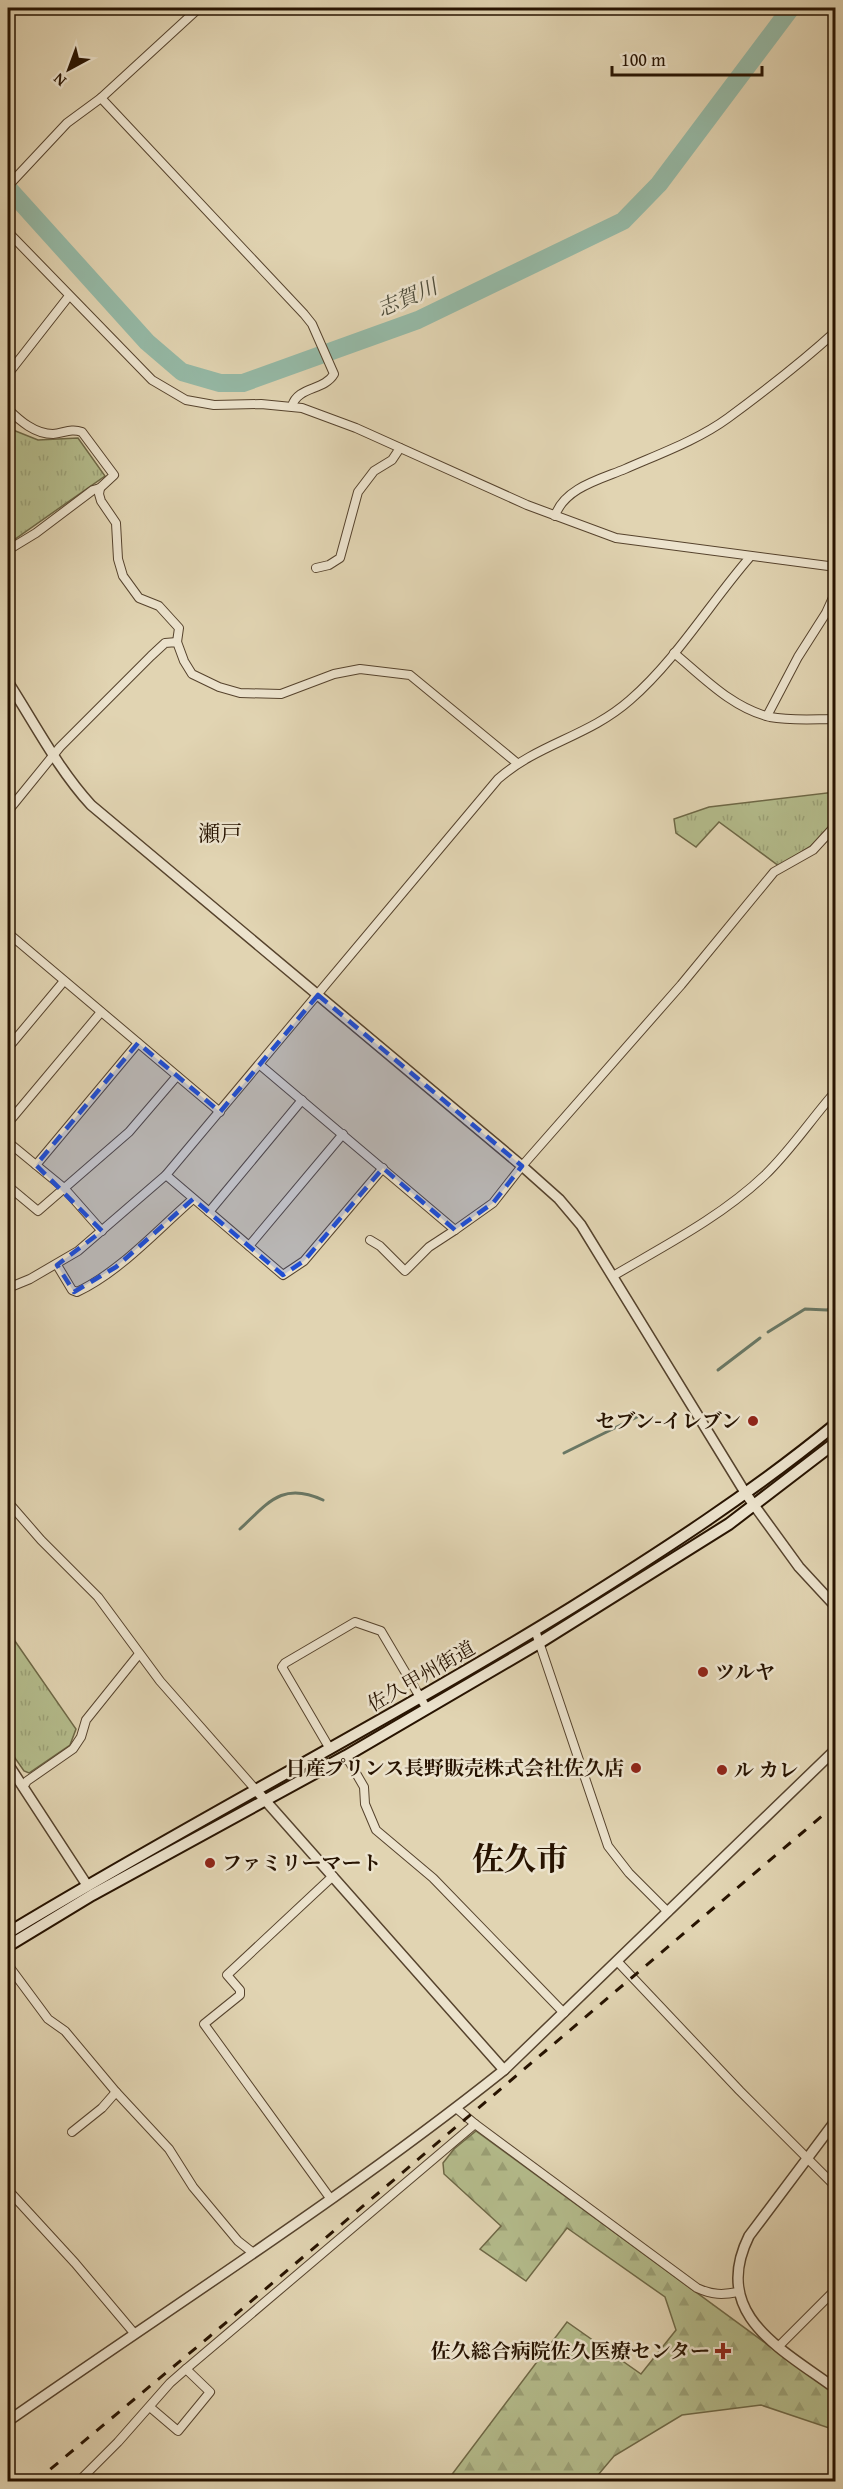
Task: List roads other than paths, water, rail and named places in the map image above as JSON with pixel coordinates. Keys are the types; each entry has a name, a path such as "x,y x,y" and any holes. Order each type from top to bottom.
{"main road":[{"name":"佐久甲州街道","path":"8,1933 87,1885 421,1698 644,1563 746,1494 836,1424"},
{"name":"佐久甲州街道","path":"8,1946 92,1895 346,1756 539,1643 705,1540 755,1506 836,1442"}],"street":[{"path":"8,186 67,123 101,98 199,8"},
{"path":"101,98 312,324 333,371 330,380 298,395 292,406"},
{"path":"8,232 152,380 186,400 214,405 292,406 356,428 555,516 616,538 836,567"},
{"path":"8,374 69,296"},
{"path":"555,516 560,505 576,490 671,449 728,418 787,375 836,331"},
{"path":"8,409 36,430 53,434 71,430 82,432 114,475 100,488 93,490 36,533 8,549"},
{"path":"316,568 329,565 340,558 358,492 374,471 392,460 400,448"},
{"path":"100,488 101,501 116,523 118,559 123,576 139,598 159,606 179,628 177,642 192,674 219,687 240,693 281,694 334,674 360,669 410,675 416,677 517,763"},
{"path":"8,1288 57,1265 102,1231 166,1175 493,785 517,763 543,748 587,730 631,700 674,653 750,557"},
{"path":"767,716 798,657 826,613 836,591"},
{"path":"8,811 60,747 156,652 165,644 177,642"},
{"path":"674,653 732,701 767,716 836,719"},
{"path":"8,682 54,756 91,805 522,1166 572,1212 746,1494 799,1567 836,1607"},
{"path":"370,1240 380,1246 405,1271 429,1247 493,1203 522,1166 681,985 774,872 813,850 836,825"},
{"path":"8,933 220,1112"},
{"path":"8,1048 64,981"},
{"path":"8,1124 101,1012"},
{"path":"36,1165 138,1043"},
{"path":"260,1065 455,1230"},
{"path":"8,1186 38,1211 129,1132 177,1076"},
{"path":"613,1276 698,1225 748,1189 771,1169 836,1091"},
{"path":"209,1212 302,1100"},
{"path":"249,1246 343,1134"},
{"path":"8,1142 64,1188 102,1231"},
{"path":"166,1175 283,1275 303,1261 383,1168"},
{"path":"57,1265 74,1292 85,1289 116,1267 193,1198"},
{"path":"8,1502 41,1540 98,1597 177,1701 504,2070"},
{"path":"330,1749 282,1667 285,1662 355,1622 381,1631 427,1709"},
{"path":"535,1630 608,1846 623,1867 668,1911"},
{"path":"23,1787 27,1781 73,1749 81,1737 86,1720 140,1654"},
{"path":"8,2418 330,2198 456,2108 504,2070 836,1749"},
{"path":"346,1756 364,1787 365,1804 376,1830 433,1878 564,2013"},
{"path":"8,1764 87,1885"},
{"path":"330,2198 204,2024 240,1995 240,1990 227,1975 333,1876"},
{"path":"617,1961 806,2159 836,2187"},
{"path":"8,1965 48,2019 65,2031 116,2092 169,2149 193,2187 238,2241 252,2252"},
{"path":"72,2132 102,2108 116,2092"},
{"path":"456,2108 697,2288 711,2294 724,2295 738,2292"},
{"path":"836,2120 749,2236 738,2264 738,2292 749,2319 778,2347 836,2389"},
{"path":"78,2481 150,2408 170,2383 475,2124"},
{"path":"8,2190 75,2263 134,2333"},
{"path":"778,2347 836,2289"},
{"path":"150,2408 178,2430 210,2392 186,2369"}],"waterway":[{"name":"志賀川","path":"8,188 147,342 182,372 220,383 243,383 418,320 623,221 659,184 791,8"},
{"path":"768,1332 805,1309 827,1310 836,1304"},
{"path":"718,1370 760,1338"},
{"path":"564,1453 639,1416"},
{"path":"240,1529 268,1503 286,1494 297,1493 323,1500"}],"railway":[{"path":"35,2482 836,1804"}],"place":[{"name":"セブン-イレブン","path":"753,1421"},
{"name":"ツルヤ","path":"703,1672"},
{"name":"日産プリンス長野販売株式会社佐久店","path":"636,1768"},
{"name":"ル カレ","path":"722,1770"},
{"name":"ファミリーマート","path":"210,1863"},
{"name":"佐久総合病院佐久医療センター","path":"723,2351"}],"district":[{"name":"瀬戸","path":"220,833"},
{"name":"佐久市","path":"520,1859"}]}
